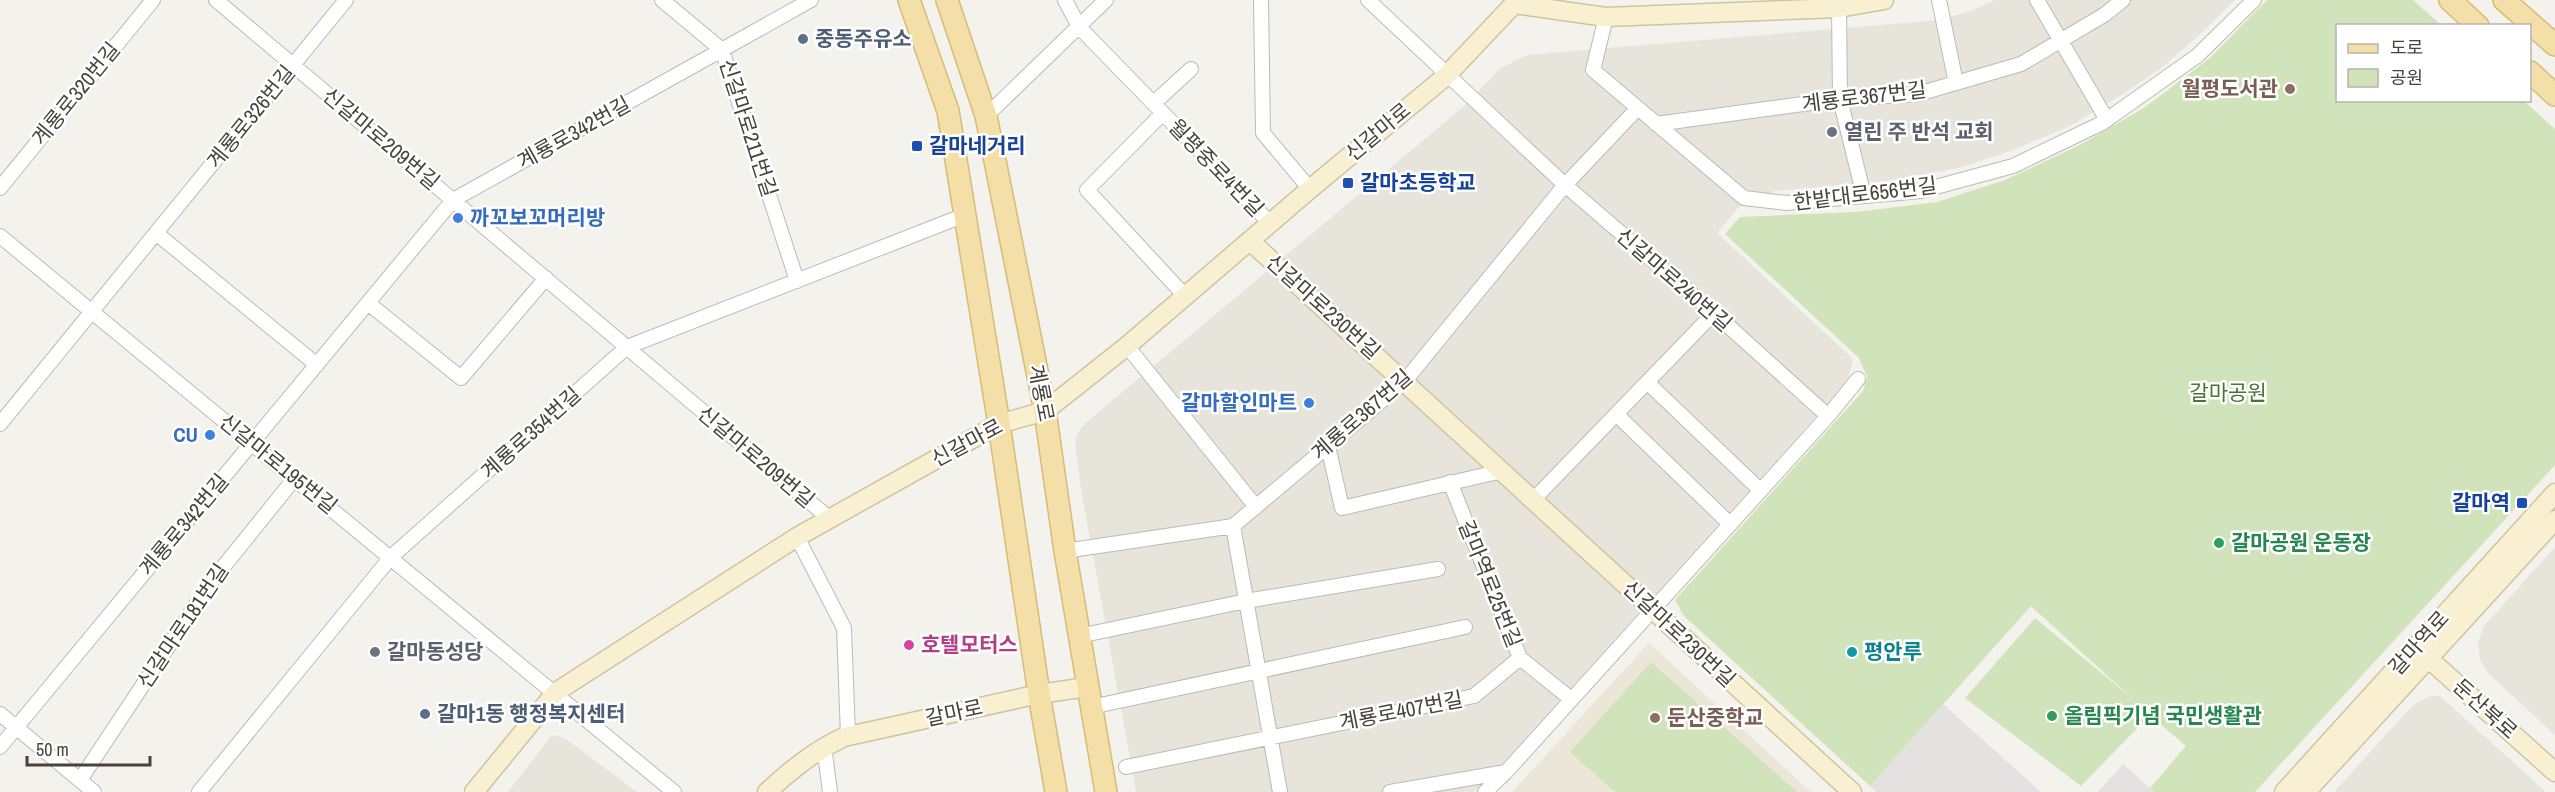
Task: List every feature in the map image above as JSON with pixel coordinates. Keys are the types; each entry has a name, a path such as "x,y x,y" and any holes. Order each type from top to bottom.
{"main road":[{"path":"909,0 948,111 999,424 1038,694 1056,792"},
{"name":"계룡로","path":"947,0 986,116 1045,411 1065,551 1106,792"},
{"path":"2450,0 2476,24"},
{"path":"2504,0 2555,45"},
{"path":"2531,74 2555,95"}],"street":[{"name":"계룡로320번길","path":"0,188 153,0"},
{"name":"신갈마로209번길","path":"216,0 830,519"},
{"name":"계룡로326번길","path":"0,424 346,0"},
{"name":"신갈마로211번길","path":"662,0 722,50 797,281"},
{"name":"계룡로342번길","path":"0,747 453,200 811,0"},
{"name":"월평중로4번길","path":"1065,0 1078,27 1270,223"},
{"path":"986,116 1106,0"},
{"path":"1261,0 1263,133 1310,189"},
{"path":"1368,0 1446,76"},
{"name":"신갈마로","path":"474,792 556,693 797,537 999,424 1045,411 1127,346 1446,76 1514,2 1606,17 1839,8 1884,0"},
{"path":"1939,0 1956,82"},
{"path":"2037,0 2107,120"},
{"name":"계룡로367번길","path":"1656,124 1840,99 1918,94 2020,64 2060,42 2123,0"},
{"name":"한밭대로656번길","path":"1606,17 1593,70 1744,198 1786,204 1921,191 2013,166 2107,120 2197,56 2254,0"},
{"path":"1839,8 1840,99 1864,196"},
{"path":"1158,108 1191,69"},
{"name":"신갈마로240번길","path":"1446,76 1565,185 1714,313 1828,416"},
{"name":"월평중로4번길","path":"1158,108 1087,190 1185,296"},
{"name":"계룡로367번길","path":"1233,526 1404,382 1565,185 1637,109"},
{"name":"계룡로354번길","path":"198,792 391,557 627,347 965,215"},
{"path":"156,233 316,365"},
{"name":"신갈마로195번길","path":"0,236 556,693"},
{"name":"신갈마로230번길","path":"1250,241 1852,792"},
{"path":"368,303 461,378 546,278"},
{"path":"1533,500 1714,313"},
{"path":"1127,346 1256,507"},
{"path":"1485,792 1506,772 1828,416 1858,379"},
{"path":"1647,382 1760,490"},
{"path":"1616,414 1730,524"},
{"path":"1328,446 1342,508 1502,471"},
{"name":"신갈마로181번길","path":"80,780 211,582 295,478"},
{"name":"갈마역로25번길","path":"1450,482 1520,658 1571,699"},
{"name":"갈마역로","path":"2306,792 2555,493"},
{"name":"갈마역로","path":"2284,792 2555,520"},
{"path":"1065,551 1233,526 1280,792"},
{"path":"797,537 844,628 848,736"},
{"path":"1079,636 1246,601 1438,569"},
{"path":"1089,697 1259,672 1465,627"},
{"name":"둔산북로","path":"2422,652 2555,772"},
{"name":"계룡로407번길","path":"1126,767 1474,696 1520,658"},
{"path":"556,693 674,792"},
{"name":"갈마로","path":"767,792 795,766 824,746 848,736 1038,694 1089,697"},
{"path":"0,714 94,792"},
{"path":"824,746 830,792"},
{"path":"1390,792 1506,772"}],"shaded area":[{"path":"1995,0 2235,0 2160,69 2070,126 2013,150 1959,168 1886,181 1774,191 1739,207 1717,233 1853,359 1848,381 1503,763 1473,792 1136,792 1081,489 1075,442 1078,432 1088,421 1462,108 1501,68 1527,55 1940,20 1973,10"},
{"path":"2555,547 2555,735 2488,673 2480,659 2478,642 2484,626"},
{"name":"둔산중학교","path":"1649,643 1811,792 1512,792"},
{"path":"2430,696 2440,696 2546,792 2334,792 2413,705"},
{"path":"1943,704 2041,792 1876,792 1870,786"},
{"path":"552,735 566,739 637,792 508,792"},
{"path":"2123,764 2154,792 2098,792"}],"green space":[{"name":"갈마공원","path":"2267,0 2413,0 2440,24 2336,24 2336,102 2525,102 2555,129 2555,465 2255,792 2154,792 2150,788 2186,746 2150,715 2081,786 1965,698 2035,618 2134,700 2031,606 1870,786 1684,616 1675,600 1863,391 1867,377 1859,358 1725,234 1740,217 1856,212 1937,202 2005,180 2080,145 2144,108 2210,58"},
{"name":"둔산중학교","path":"1651,662 1797,792 1615,792 1570,752"}],"place":[{"name":"중동주유소","path":"803,39"},
{"name":"월평도서관","path":"2290,89"},
{"name":"열린 주 반석 교회","path":"1832,132"},
{"name":"갈마네거리","path":"917,146"},
{"name":"갈마초등학교","path":"1348,183"},
{"name":"까꼬보꼬머리방","path":"458,218"},
{"name":"갈마할인마트","path":"1309,403"},
{"name":"CU","path":"210,435"},
{"name":"갈마역","path":"2522,503"},
{"name":"갈마공원 운동장","path":"2219,543"},
{"name":"호텔모터스","path":"909,645"},
{"name":"갈마동성당","path":"375,652"},
{"name":"평안루","path":"1852,652"},
{"name":"갈마1동 행정복지센터","path":"425,714"},
{"name":"올림픽기념 국민생활관","path":"2052,716"},
{"name":"둔산중학교","path":"1655,718"}]}
